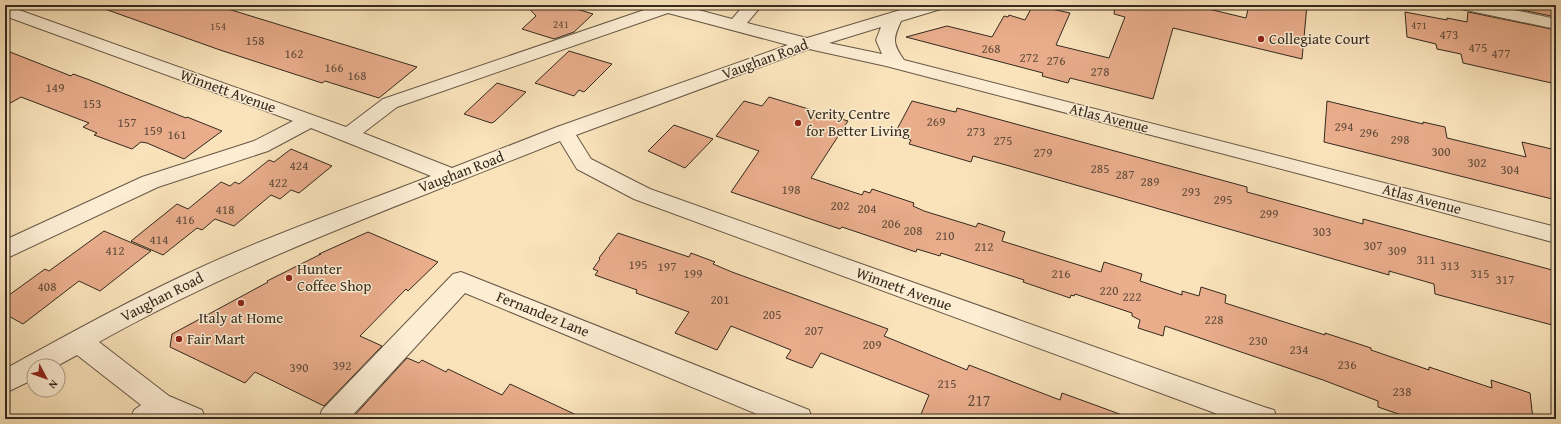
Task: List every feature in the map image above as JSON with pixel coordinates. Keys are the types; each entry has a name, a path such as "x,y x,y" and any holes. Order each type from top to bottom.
{"street":[{"path":"736,25 753,5"},
{"name":"Vaughan Road","path":"5,382 136,309 209,274 269,248 450,175 564,132 807,44 934,5"},
{"path":"1467,5 1556,24"},
{"path":"348,135 390,103 664,6"},
{"name":"Atlas Avenue","path":"664,6 807,44 897,63 1312,170 1556,235"},
{"name":"Winnett Avenue","path":"5,10 310,120 450,175"},
{"path":"895,16 884,42 885,48 897,63"},
{"path":"5,250 150,182 261,146 310,120"},
{"name":"Winnett Avenue","path":"564,132 584,164 642,194 1264,419"},
{"name":"Fernandez Lane","path":"332,419 461,281 799,419"},
{"path":"78,341 101,361 152,412 192,419"}],"building":[{"path":"103,5 215,5 417,67 379,98 325,81 322,83 220,50 102,8"},
{"path":"526,5 563,5 593,14 574,32 554,39 522,29 536,16"},
{"path":"1033,5 1070,13 1056,45 1109,58 1125,17 1114,14 1115,5 1192,5 1246,18 1249,5 1307,5 1302,59 1173,28 1153,99 1070,78 1068,83 1042,76 1043,73 906,37 947,26 992,37 1004,16 1008,17 1009,15 1025,20"},
{"path":"1498,5 1556,5 1556,17"},
{"path":"1405,12 1447,20 1447,18 1467,22 1468,12 1556,30 1556,84 1463,63 1461,54 1437,49 1436,44 1407,37"},
{"path":"5,50 71,76 73,74 87,79 222,131 184,159 147,143 141,142 132,149 94,135 97,133 83,127 89,123 21,97 5,106"},
{"path":"569,51 612,64 584,92 579,90 574,96 535,83"},
{"path":"497,83 526,92 494,122 491,123 464,114"},
{"path":"769,97 848,121 811,178 862,195 864,191 870,193 872,189 914,203 913,206 924,211 976,227 978,223 1005,232 1002,241 1101,272 1104,262 1142,274 1140,281 1182,295 1182,291 1199,296 1201,287 1226,295 1225,303 1371,348 1371,350 1429,370 1429,367 1492,388 1491,380 1530,393 1533,419 1413,419 1378,407 1378,401 1323,380 1165,326 1163,336 1138,328 1140,320 1132,316 1132,313 1075,294 1074,296 1071,295 1070,298 1023,282 1024,280 941,253 940,256 917,249 916,252 842,227 840,229 731,192 759,151 716,136 744,101 762,106"},
{"path":"912,101 956,112 957,108 1247,187 1247,192 1363,224 1363,219 1556,271 1556,326 1435,294 1434,284 1389,271 1389,275 973,156 971,162 909,144 911,140 894,135"},
{"path":"1327,101 1423,124 1423,122 1445,127 1447,138 1526,157 1522,142 1556,150 1556,200 1324,142"},
{"path":"674,125 713,139 685,168 648,151"},
{"path":"291,149 332,166 299,193 291,190 280,199 271,195 234,226 215,219 202,230 197,228 163,255 131,241 177,204 188,209 221,182 230,186 235,182 239,184 269,160 274,162"},
{"path":"104,231 151,251 100,291 79,281 23,324 5,314 5,298 45,269 49,271"},
{"path":"368,232 438,262 408,291 406,289 360,336 382,346 324,406 255,372 245,383 170,347 172,334 268,282 267,281 321,254 319,254"},
{"path":"618,233 689,257 691,253 715,262 713,264 732,272 888,329 884,336 967,370 969,365 1060,400 1062,393 1125,416 1125,419 919,419 929,395 821,353 812,368 786,358 791,350 731,326 717,350 675,333 689,312 636,293 637,290 595,275 598,271 593,269 600,259 599,258"},
{"path":"407,358 419,363 422,360 446,372 448,369 502,395 510,384 585,419 356,419 353,417"}],"place":[{"name":"Collegiate Court","path":"1261,39"},
{"name":"Verity Centre for Better Living","path":"798,123"},
{"name":"Hunter Coffee Shop","path":"289,278"},
{"name":"Italy at Home","path":"241,303"},
{"name":"Fair Mart","path":"179,339"}]}
